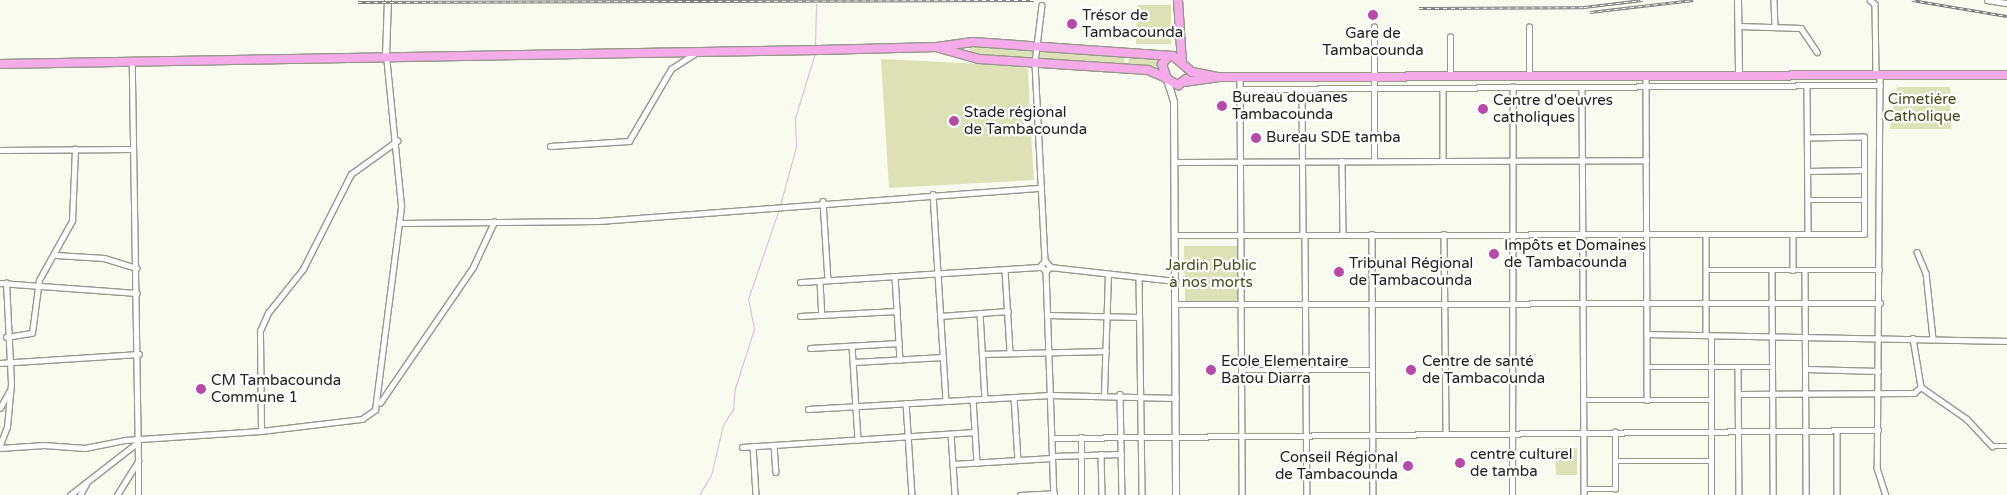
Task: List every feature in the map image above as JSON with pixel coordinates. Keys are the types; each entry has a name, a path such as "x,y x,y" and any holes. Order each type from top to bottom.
{"highway":[{"path":"1178,0 1183,83"},
{"path":"1167,79 1162,64 1170,56 1179,37"},
{"path":"0,64 132,64 815,50 937,47 973,42 1170,56 1197,74 1218,77 2007,75"},
{"path":"937,47 979,59 1148,70 1167,79 1183,83 1218,77"}],"main road":[{"path":"386,58 388,0"},
{"path":"1738,0 1739,76"},
{"path":"1167,79 1174,102 1177,304 1176,495"},
{"path":"1174,102 1183,83"}],"street":[{"path":"1774,0 1775,26"},
{"path":"1870,0 1875,4 1880,85 1878,477 1886,495"},
{"path":"1989,0 2007,3"},
{"path":"1020,495 1054,494 1035,63 1042,5"},
{"path":"1739,26 1775,26 1803,29 1817,52"},
{"path":"1374,27 1374,161"},
{"path":"1529,27 1529,76"},
{"path":"1450,36 1450,76"},
{"path":"550,146 629,141 671,69 697,52"},
{"path":"374,410 400,223 397,141 386,58"},
{"path":"132,64 132,149 139,354 138,495"},
{"path":"1646,76 1647,400"},
{"path":"1240,77 1242,495"},
{"path":"1240,89 1880,85"},
{"path":"1808,86 1808,234"},
{"path":"1582,87 1584,492 1615,489 1615,432"},
{"path":"1443,88 1444,161"},
{"path":"1512,495 1514,433 1513,88"},
{"path":"1302,89 1307,495"},
{"path":"1176,235 1864,234 1864,137 1808,138"},
{"path":"261,430 260,331 268,313 303,269 351,174 397,141"},
{"path":"6,337 31,335 38,285 56,255 72,221 75,149"},
{"path":"0,150 132,149"},
{"path":"1174,162 1646,160"},
{"path":"1342,161 1343,234"},
{"path":"1808,170 1864,170"},
{"path":"400,223 599,221 823,201 1041,188"},
{"path":"933,194 946,401"},
{"path":"1808,200 1864,200"},
{"path":"823,201 828,280"},
{"path":"137,293 3,283 10,390 7,427 0,447 44,444 85,448 362,419 374,410 473,267 494,222"},
{"path":"1372,234 1373,495"},
{"path":"1444,234 1446,433"},
{"path":"1706,234 1706,303 1711,367 1711,495"},
{"path":"1793,234 1793,270"},
{"path":"1917,252 1926,273 1933,338"},
{"path":"56,255 104,258 136,268"},
{"path":"1045,261 1050,267"},
{"path":"800,282 1043,269 1050,267 1176,281"},
{"path":"1005,270 1010,352"},
{"path":"1706,270 1880,270"},
{"path":"1772,270 1773,495"},
{"path":"1806,270 1806,495"},
{"path":"1104,394 1108,274"},
{"path":"895,276 900,360"},
{"path":"1139,277 1142,495"},
{"path":"820,281 822,315"},
{"path":"1177,304 1880,303"},
{"path":"800,316 897,310"},
{"path":"940,316 1008,311"},
{"path":"980,313 985,399"},
{"path":"1047,315 1139,317"},
{"path":"1647,334 1772,337 1806,334 2007,341"},
{"path":"1913,338 1921,388 1967,419 1992,446 2007,446"},
{"path":"810,348 899,343"},
{"path":"852,346 858,440"},
{"path":"982,354 1049,349 1106,350"},
{"path":"0,362 139,354"},
{"path":"854,362 943,357"},
{"path":"1647,367 1772,367"},
{"path":"1738,367 1739,495"},
{"path":"1806,369 1878,371"},
{"path":"1241,370 1373,370"},
{"path":"1738,394 1914,393 1921,388"},
{"path":"0,408 10,390"},
{"path":"1120,394 1122,495"},
{"path":"808,410 1050,395 1140,394 1176,398"},
{"path":"1014,397 1018,460"},
{"path":"973,399 977,463"},
{"path":"1584,400 1711,400"},
{"path":"906,404 912,495"},
{"path":"1052,438 1242,433 1837,432 1878,430"},
{"path":"742,447 975,432"},
{"path":"1837,432 1837,495"},
{"path":"951,434 955,495"},
{"path":"1081,438 1081,495"},
{"path":"70,495 137,442"},
{"path":"774,445 776,472"},
{"path":"753,446 756,495"},
{"path":"1101,454 1102,495"},
{"path":"953,464 1121,454"},
{"path":"117,495 138,461"},
{"path":"1615,461 1712,461"},
{"path":"80,495 88,481"}],"green space":[{"path":"1137,5 1171,5 1171,44 1136,44"},
{"path":"972,45 1033,49 1032,58 976,57 969,52"},
{"path":"1039,48 1125,54 1124,66 1036,61"},
{"path":"1129,55 1158,58 1158,66 1128,66"},
{"name":"Stade régional de Tambacounda","path":"881,59 1023,66 1028,70 1030,113 1024,119 1024,130 1031,133 1034,180 889,188"},
{"name":"Cimetiére Catholique","path":"1897,87 1950,87 1951,129 1890,129"},
{"name":"Jardin Public à nos morts","path":"1184,246 1238,246 1239,301 1185,301"},
{"path":"1555,448 1577,448 1577,475 1556,475"}],"waterway":[{"path":"815,46 816,4"},
{"path":"780,205 796,147 795,118 815,53"},
{"path":"699,495 711,475 723,425 733,409 735,388 754,329 748,299 779,209"}],"railway":[{"path":"358,2 1034,0"},
{"path":"1419,8 1584,7 1643,0"},
{"path":"1590,12 1693,0"},
{"path":"1912,0 2007,16"}],"place":[{"name":"Gare de Tambacounda","path":"1373,15"},
{"name":"Trésor de Tambacounda","path":"1072,24"},
{"name":"Bureau douanes Tambacounda","path":"1222,106"},
{"name":"Centre d'oeuvres catholiques","path":"1483,109"},
{"name":"Stade régional de Tambacounda","path":"954,121"},
{"name":"Bureau SDE tamba","path":"1256,138"},
{"name":"Impôts et Domaines de Tambacounda","path":"1494,254"},
{"name":"Tribunal Régional de Tambacounda","path":"1339,272"},
{"name":"Ecole Elementaire Batou Diarra","path":"1211,370"},
{"name":"Centre de santé de Tambacounda","path":"1411,370"},
{"name":"CM Tambacounda Commune 1","path":"201,389"},
{"name":"centre culturel de tamba","path":"1460,463"},
{"name":"Conseil Régional de Tambacounda","path":"1408,466"}]}
